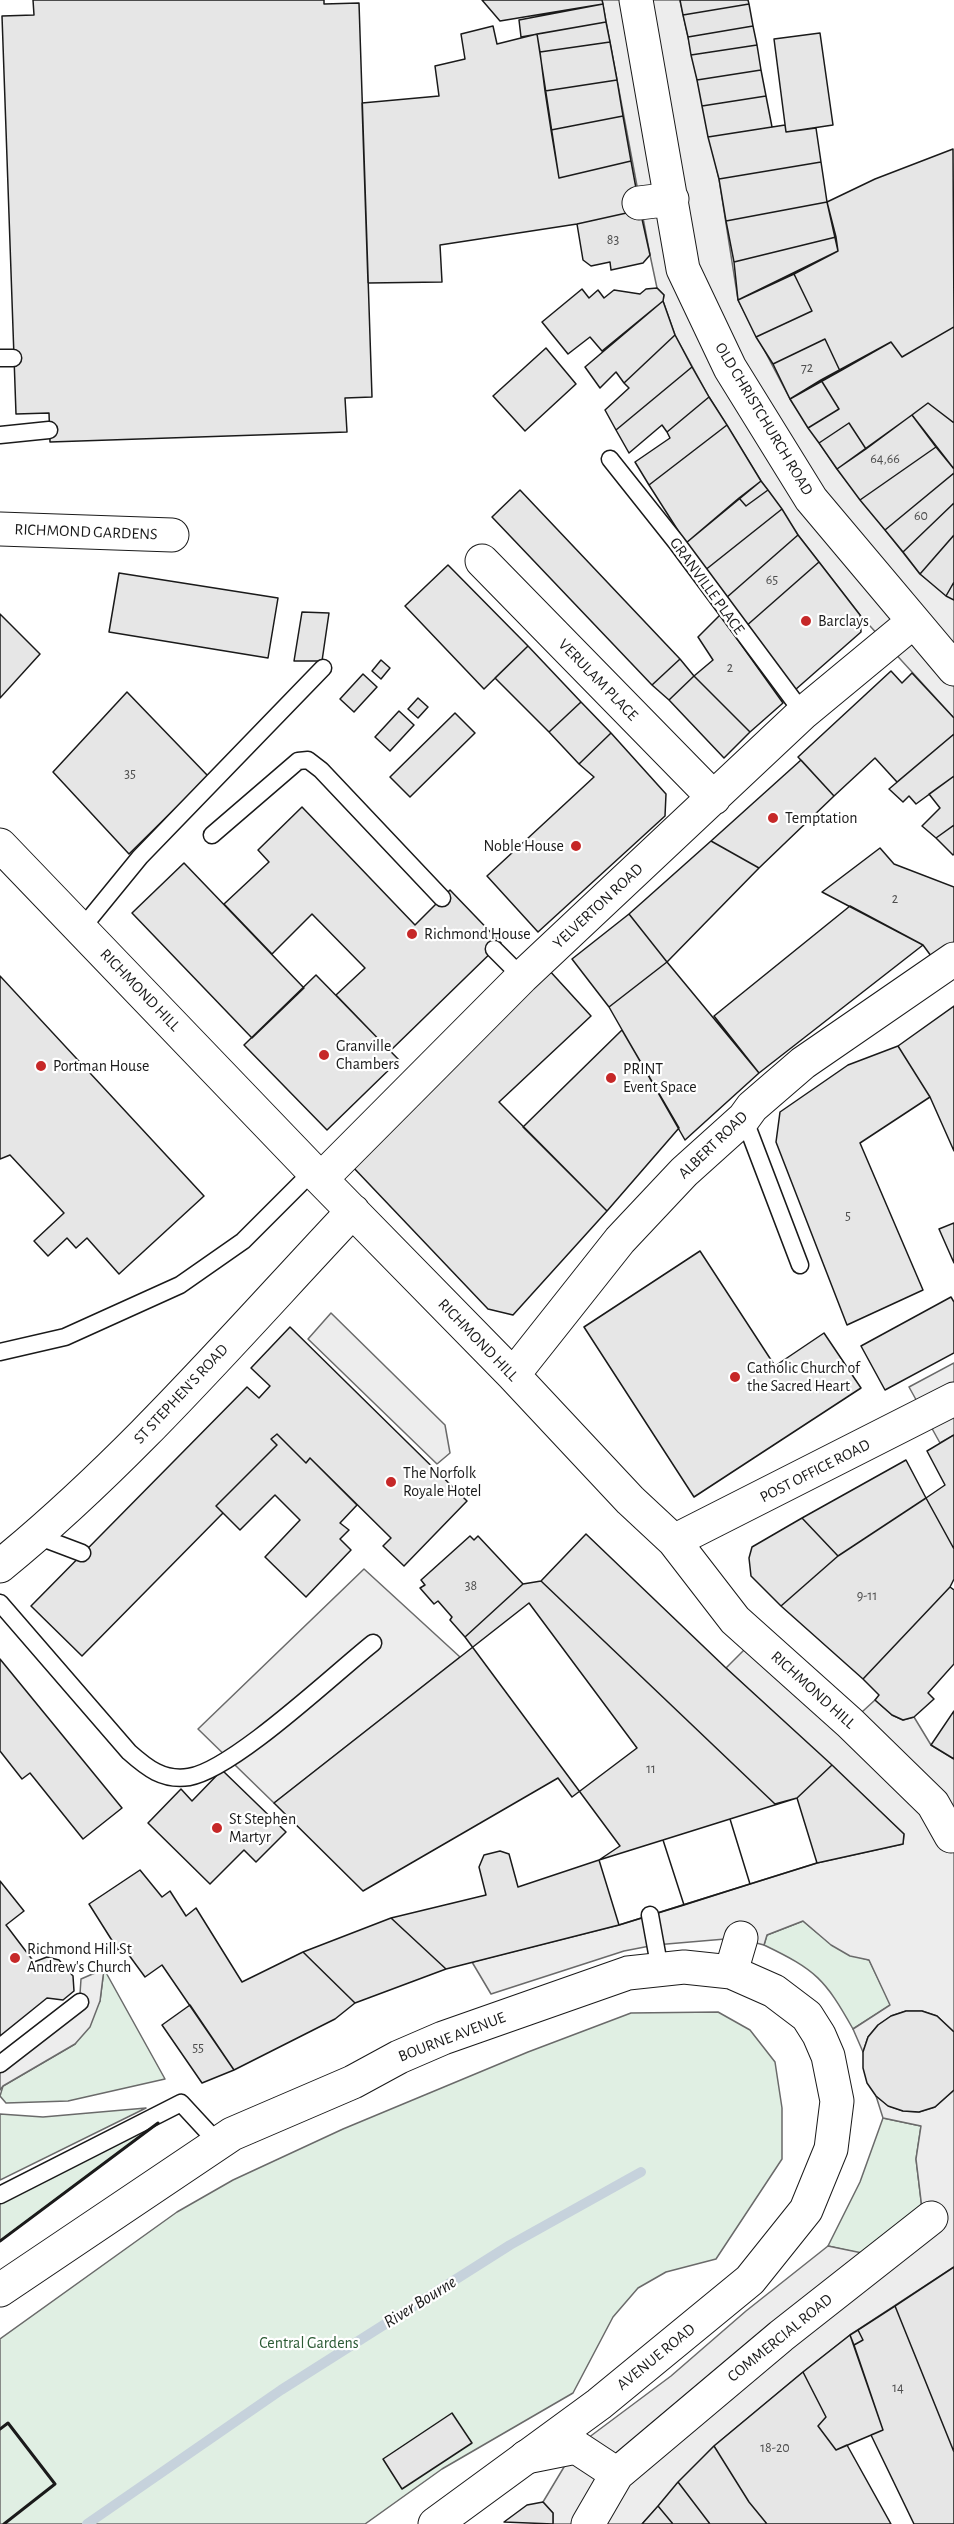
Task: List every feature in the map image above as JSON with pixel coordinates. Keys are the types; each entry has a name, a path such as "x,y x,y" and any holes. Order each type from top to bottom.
{"street":[{"name":"OLD CHRISTCHURCH ROAD","path":"636,0 672,199 682,269 730,368 811,499 913,622 951,664"},
{"path":"639,203 672,199"},
{"name":"RICHMOND GARDENS","path":"0,529 172,535"},
{"name":"VERULAM PLACE","path":"482,561 714,798"},
{"name":"YELVERTON ROAD","path":"317,1175 522,977 803,713 913,622"},
{"name":"RICHMOND HILL","path":"0,845 513,1375 630,1500 674,1541 735,1620 850,1723 933,1804 951,1836"},
{"name":"ALBERT ROAD","path":"513,1375 620,1240 684,1172 744,1118 752,1107 803,1063 954,958"},
{"name":"ST STEPHEN'S ROAD","path":"0,1566 37,1536 133,1444 353,1211"},
{"name":"POST OFFICE ROAD","path":"674,1541 954,1399"},
{"path":"731,1972 741,1938"},
{"name":"BOURNE AVENUE","path":"0,2290 232,2134 353,2082 399,2057 443,2038 628,1973 684,1967 731,1972 774,1991 807,2016 828,2056 837,2101 831,2149"},
{"name":"AVENUE ROAD","path":"435,2524 599,2404 750,2280 806,2210 831,2149"},
{"name":"COMMERCIAL ROAD","path":"588,2524 617,2474 780,2336 934,2224"},
{"path":"526,2457 576,2447 617,2474"}],"lane":[{"path":"0,435 49,430"},
{"name":"GRANVILLE PLACE","path":"610,459 676,542 803,713"},
{"path":"82,928 140,857 323,668"},
{"path":"212,835 298,760 308,760 321,770 442,898"},
{"path":"494,949 522,977"},
{"path":"744,1118 800,1265"},
{"path":"0,1352 65,1337 180,1285 243,1241 317,1175"},
{"path":"37,1536 82,1553"},
{"path":"0,1603 129,1752 150,1771 167,1777 188,1777 208,1771 243,1749 373,1643"},
{"path":"650,1915 660,1970"},
{"path":"0,2064 80,2002"},
{"path":"0,2194 181,2103 218,2143"}],"green space":[{"path":"803,1921 841,1950 869,1960 891,2005 853,2029 835,1998 818,1978 808,1969 764,1945 767,1935"},
{"path":"104,1969 165,2079 68,2101 6,2103 0,2096 3,2086 75,2044 100,2001"},
{"name":"Central Gardens","path":"718,2012 750,2030 775,2062 782,2108 782,2159 716,2259 666,2272 638,2288 613,2317 573,2393 442,2469 365,2524 0,2524 0,2339 177,2212 233,2180 343,2129 528,2052 631,2013"},
{"path":"146,2108 0,2180 0,2114 43,2117"},
{"path":"883,2118 921,2126 916,2159 923,2217 872,2256 828,2246 860,2182"},
{"path":"158,2123 0,2241 0,2202"}],"shaded area":[{"path":"602,0 680,0 719,179 738,300 790,399 837,469 920,574 954,600 954,718 860,615 798,535 761,481 709,397 675,335 663,301 664,295 657,288"},
{"path":"331,1313 445,1425 450,1453 437,1464 308,1339"},
{"path":"954,1363 954,1435 940,1443 909,1387"},
{"path":"364,1569 460,1657 274,1803 198,1729"},
{"path":"748,1646 850,1723 875,1700 892,1715 903,1720 914,1717 931,1745 954,1759 954,2032 937,2016 922,2011 906,2011 891,2016 878,2025 868,2037 863,2052 853,2029 890,2005 869,1960 850,1956 831,1945 803,1921 767,1935 764,1945 737,1938 655,1945 624,1951 491,1994 472,1962 619,1925 817,1863 903,1844 904,1834 726,1668"},
{"path":"104,1969 100,2001 90,2027 75,2044 3,2086 0,2090 0,2055 80,1994 81,1979"},
{"path":"954,2090 954,2267 850,2335 803,2372 714,2446 642,2524 553,2524 553,2513 543,2502 576,2447 671,2376 746,2311 828,2246 872,2255 923,2217 916,2159 921,2126 883,2118 876,2096 889,2106 903,2111 919,2112 935,2107"}],"building":[{"path":"33,0 324,0 324,4 359,3 372,397 345,398 347,432 50,442 49,413 16,414 2,16 34,15"},
{"path":"482,0 602,0 603,4 500,21"},
{"path":"680,0 748,0 749,4 683,15"},
{"path":"603,4 606,22 521,37 519,20"},
{"path":"749,4 753,26 688,37 683,15"},
{"path":"606,22 610,42 540,52 537,34"},
{"path":"493,26 497,44 537,34 559,178 631,161 640,210 577,224 440,245 442,282 368,283 362,103 439,96 435,66 465,59 461,34"},
{"path":"753,26 757,45 691,55 688,37"},
{"path":"820,33 833,125 786,132 774,39"},
{"path":"610,42 617,80 545,91 540,52"},
{"path":"757,45 761,70 697,80 691,55"},
{"path":"761,70 766,96 702,106 697,80"},
{"path":"617,80 623,116 551,130 545,91"},
{"path":"766,96 772,127 708,137 702,106"},
{"path":"623,116 631,161 559,178 551,130"},
{"path":"785,125 786,132 816,128 821,162 719,179 708,137"},
{"path":"953,149 954,327 902,357 891,342 840,371 825,339 773,364 756,337 812,311 794,274 838,251 827,202 875,179"},
{"path":"821,162 827,202 726,221 719,179"},
{"path":"827,202 836,237 734,262 726,221"},
{"path":"640,210 650,255 643,263 611,270 610,262 591,266 583,260 577,224"},
{"path":"836,237 838,251 738,300 734,262"},
{"path":"794,274 812,311 756,337 738,300"},
{"path":"657,288 664,295 663,301 602,351 590,337 568,354 542,322 582,289 589,298 598,290 604,298 614,290 640,294 646,289"},
{"path":"663,301 675,335 624,383 616,372 600,388 585,367"},
{"path":"954,327 954,423 928,403 866,449 849,423 819,443 808,428 839,409 821,380 891,342 902,357"},
{"path":"675,335 692,367 616,430 605,410 629,388 624,383"},
{"path":"825,339 840,371 790,399 773,364"},
{"path":"546,348 576,384 525,431 493,396"},
{"path":"692,367 709,397 667,432 662,425 629,453 616,430"},
{"path":"821,380 839,409 808,428 790,399"},
{"path":"709,397 727,425 649,485 635,462 670,438 667,432"},
{"path":"928,403 954,423 954,469 912,415"},
{"path":"912,415 936,447 860,500 837,469"},
{"path":"849,423 866,449 837,469 819,443"},
{"path":"727,425 761,481 686,543 649,485"},
{"path":"936,447 954,469 954,473 885,530 860,500"},
{"path":"954,473 954,503 903,552 885,530"},
{"path":"761,481 768,490 746,506 739,498"},
{"path":"520,490 680,659 652,685 492,517"},
{"path":"768,490 782,509 704,571 686,543 739,498 746,506"},
{"path":"954,503 954,535 920,574 903,552"},
{"path":"782,509 798,535 726,598 704,571"},
{"path":"798,535 819,562 745,627 726,598"},
{"path":"954,535 954,582 946,596 920,574"},
{"name":"Barclays","path":"819,562 860,615 861,632 795,690 745,627"},
{"path":"448,565 528,646 484,689 405,606"},
{"path":"119,573 278,598 268,658 109,632"},
{"path":"954,582 954,600 946,596"},
{"path":"302,612 329,613 322,661 294,661"},
{"path":"0,614 40,654 0,698"},
{"path":"720,615 783,703 750,732 694,676 713,660 698,637"},
{"path":"528,646 581,702 549,732 495,678"},
{"path":"680,659 694,676 669,700 652,685"},
{"path":"381,660 390,668 381,679 372,671"},
{"path":"891,671 902,683 912,673 954,718 954,734 897,782 875,758 834,796 798,757"},
{"path":"363,674 377,687 354,712 340,699"},
{"path":"694,676 750,732 724,758 669,700"},
{"path":"127,692 208,776 129,854 53,772"},
{"path":"418,698 428,707 418,718 408,709"},
{"path":"581,702 611,733 579,764 549,732"},
{"path":"399,711 414,725 390,751 375,737"},
{"path":"455,713 475,733 410,797 390,777"},
{"name":"Noble House","path":"611,733 666,794 665,816 538,932 487,876 594,777 579,764"},
{"path":"954,734 954,776 916,804 909,796 903,802 889,789"},
{"name":"Temptation","path":"801,760 834,796 759,868 711,841"},
{"path":"954,776 954,825 936,838 922,826 940,808 929,794"},
{"name":"Richmond House","path":"302,807 415,925 450,890 501,943 390,1051 336,995 365,968 312,914 272,954 224,904 269,862 258,850"},
{"path":"954,825 954,854 953,855 936,838"},
{"path":"711,841 759,868 667,962 629,914"},
{"path":"880,848 894,864 954,887 954,946 934,960 923,945 822,892"},
{"path":"184,863 304,988 252,1038 132,913"},
{"path":"850,906 923,945 759,1073 714,1016"},
{"path":"629,914 667,962 609,1007 572,959"},
{"path":"667,962 759,1073 685,1140 609,1007"},
{"path":"548,969 591,1016 499,1102 607,1211 513,1315 488,1309 351,1165"},
{"name":"Granville Chambers","path":"316,975 399,1060 327,1130 244,1045"},
{"name":"Portman House","path":"0,976 204,1196 119,1274 87,1238 76,1248 67,1238 48,1256 34,1241 64,1213 10,1155 0,1159"},
{"path":"954,1006 954,1151 930,1097 898,1046"},
{"name":"PRINT Event Space","path":"622,1030 679,1128 607,1211 523,1127"},
{"path":"898,1046 930,1097 860,1143 923,1290 847,1325 776,1142 780,1112 848,1065"},
{"path":"954,1223 954,1263 939,1229"},
{"name":"Catholic Church of the Sacred Heart","path":"700,1251 775,1366 824,1333 861,1388 694,1497 584,1327"},
{"path":"951,1297 954,1302 954,1353 885,1390 861,1346"},
{"name":"The Norfolk Royale Hotel","path":"290,1327 467,1501 404,1566 383,1546 391,1538 310,1458 306,1463 277,1434 271,1439 277,1445 216,1506 223,1513 82,1656 31,1606 247,1387 259,1398 270,1386 251,1368"},
{"path":"277,1434 306,1463 310,1458 357,1505 340,1523 349,1530 340,1539 351,1550 306,1597 265,1557 300,1520 275,1495 240,1530 216,1506 277,1445 271,1439"},
{"path":"954,1435 954,1549 926,1498 945,1485 927,1451"},
{"path":"906,1460 926,1498 838,1556 802,1518"},
{"path":"926,1498 954,1549 954,1579 950,1587 863,1679 781,1606 838,1556"},
{"path":"802,1518 838,1556 781,1606 751,1576 749,1558 752,1547"},
{"path":"586,1534 726,1668 832,1765 797,1798 775,1804 541,1581"},
{"path":"470,1536 474,1540 478,1536 523,1584 465,1637 450,1620 452,1617 438,1601 434,1604 420,1588 425,1585 421,1580"},
{"path":"541,1581 775,1804 797,1798 817,1863 619,1925 599,1860 620,1846 465,1637 523,1584"},
{"path":"950,1587 954,1590 954,1664 928,1693 934,1699 914,1717 903,1720 892,1715 875,1700 879,1695 863,1679"},
{"path":"529,1603 637,1748 572,1797 558,1778 363,1891 274,1803"},
{"path":"0,1659 122,1808 83,1839 30,1773 22,1779 0,1751"},
{"path":"954,1711 954,1759 931,1745"},
{"path":"832,1765 904,1834 903,1844 817,1863 797,1798"},
{"name":"St Stephen Martyr","path":"222,1770 286,1832 256,1862 244,1850 210,1884 148,1823 181,1789 192,1801"},
{"path":"797,1798 817,1863 750,1884 730,1819"},
{"path":"730,1819 750,1884 684,1905 663,1840"},
{"path":"663,1840 684,1905 619,1925 599,1860"},
{"path":"500,1851 509,1854 518,1887 599,1860 619,1925 446,1969 391,1918 486,1895 479,1867 484,1855"},
{"path":"140,1870 162,1897 170,1891 186,1916 196,1908 242,1982 303,1952 355,2003 335,2019 234,2070 162,1965 145,1977 123,1947 118,1950 89,1904"},
{"name":"Richmond Hill St Andrew's Church","path":"0,1881 24,1911 6,1925 34,1962 47,1957 59,1960 73,1976 74,1991 63,2000 47,1998 0,2036"},
{"path":"391,1918 446,1969 355,2003 303,1952"},
{"path":"190,2005 234,2070 202,2083 162,2025"},
{"path":"906,2011 922,2011 937,2016 954,2032 954,2090 935,2107 919,2112 903,2111 888,2106 876,2096 867,2083 863,2068 863,2052 868,2037 878,2025 891,2016"},
{"path":"954,2267 954,2452 895,2306"},
{"path":"895,2306 954,2452 954,2524 914,2524 871,2435 883,2430 854,2345 863,2340 858,2330"},
{"path":"858,2330 863,2340 854,2345 850,2335"},
{"path":"850,2335 883,2430 836,2450 818,2426 826,2417 803,2372"},
{"path":"803,2372 826,2417 818,2426 836,2450 847,2445 891,2524 767,2524 749,2502 714,2446"},
{"path":"452,2413 472,2443 402,2489 383,2459"},
{"path":"714,2446 749,2502 767,2524 710,2524 678,2482"},
{"path":"678,2482 710,2524 673,2524 658,2506"},
{"path":"543,2502 553,2513 553,2524 504,2522 527,2505"},
{"path":"658,2506 673,2524 642,2524"}],"waterway":[{"name":"River Bourne","path":"87,2524 281,2390 510,2245 641,2172"}],"wall":[{"path":"0,2241 158,2123"},
{"path":"0,2429 8,2423 55,2484 4,2524"}],"place":[{"name":"Barclays","path":"806,621"},
{"name":"Temptation","path":"773,818"},
{"name":"Noble House","path":"576,846"},
{"name":"Richmond House","path":"412,934"},
{"name":"Granville Chambers","path":"324,1055"},
{"name":"Portman House","path":"41,1066"},
{"name":"PRINT Event Space","path":"611,1078"},
{"name":"Catholic Church of the Sacred Heart","path":"735,1377"},
{"name":"The Norfolk Royale Hotel","path":"391,1482"},
{"name":"St Stephen Martyr","path":"217,1828"},
{"name":"Richmond Hill St Andrew's Church","path":"15,1958"}]}
